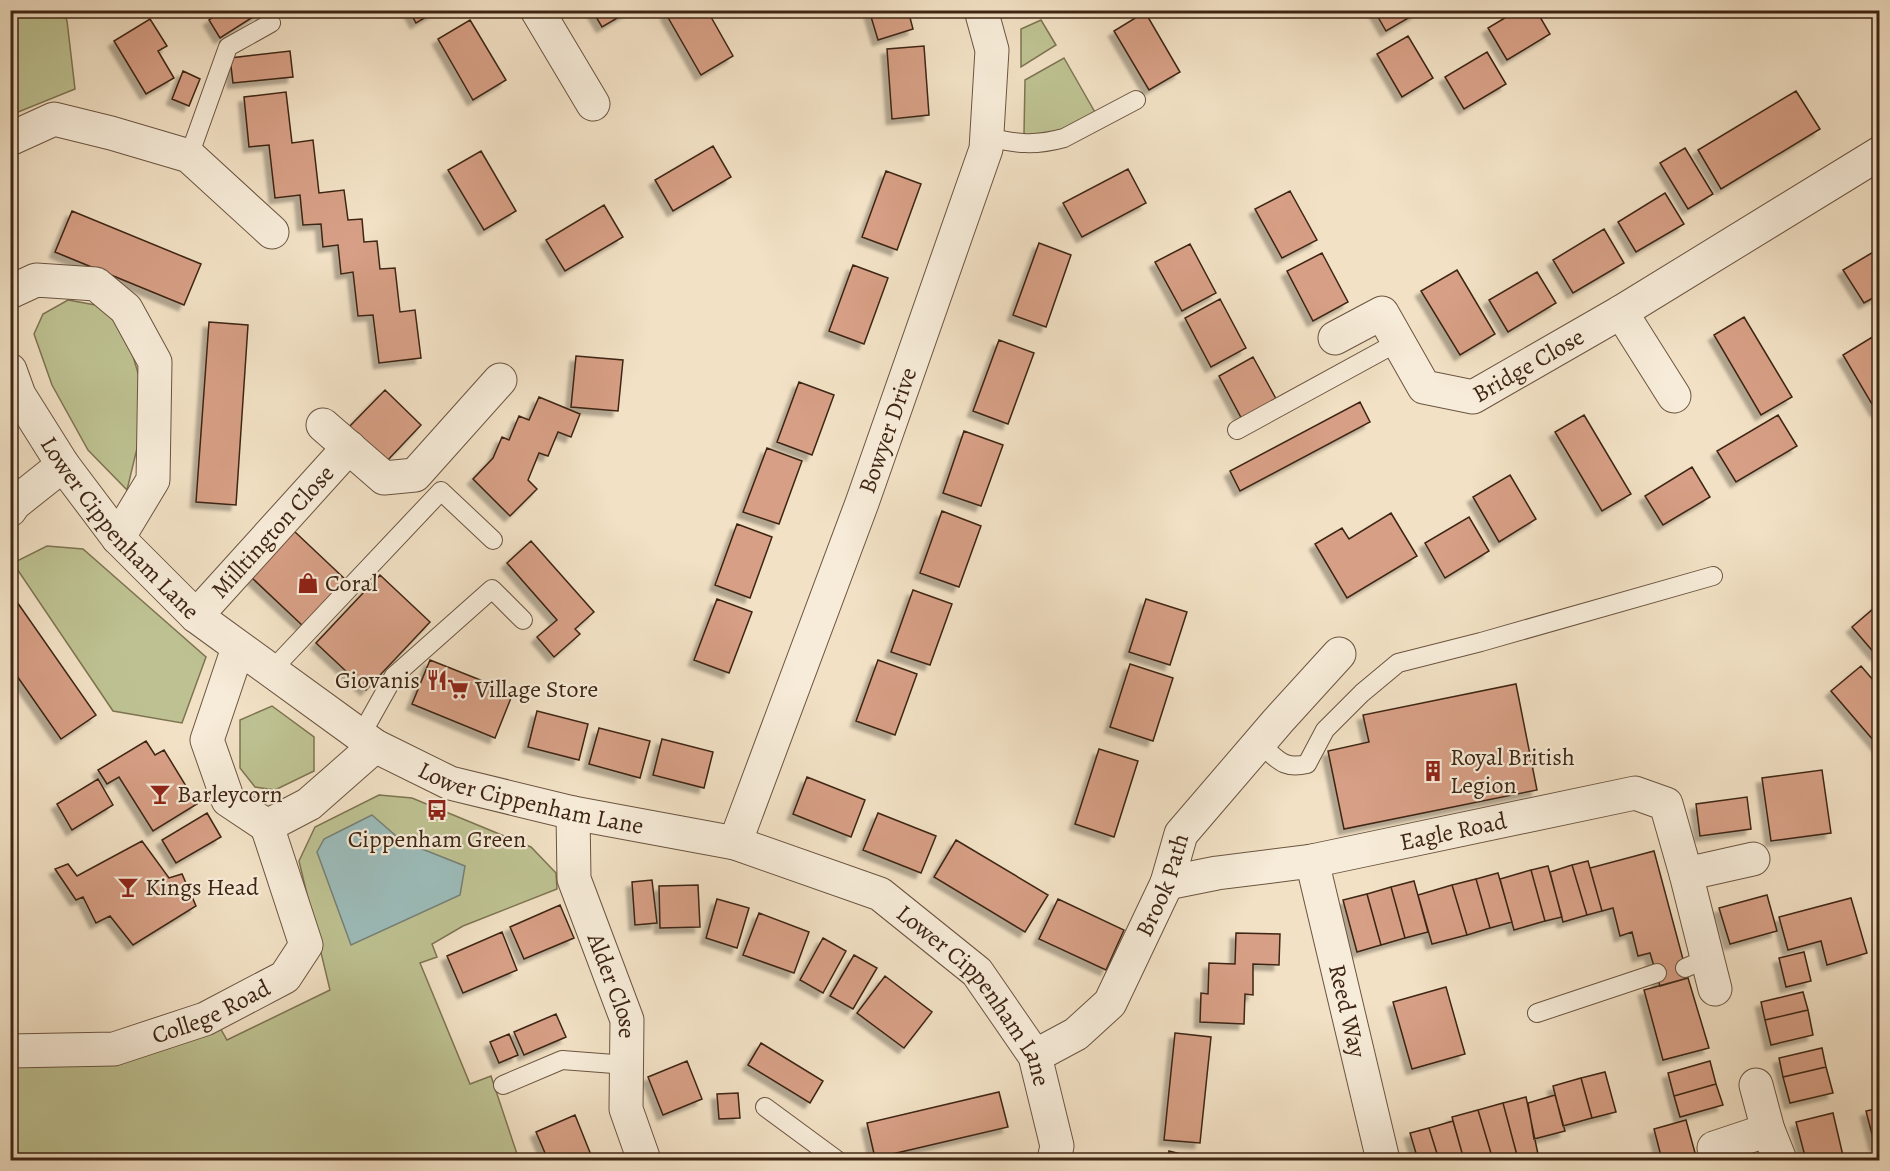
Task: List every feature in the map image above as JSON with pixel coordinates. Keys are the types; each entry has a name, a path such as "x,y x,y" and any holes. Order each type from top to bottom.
{"street":[{"path":"537,10 593,104"},
{"name":"Bowyer Drive","path":"735,843 862,503 982,160 987,137 992,50 981,10"},
{"path":"10,139 54,119 189,156 272,232"},
{"name":"Bridge Close","path":"1335,338 1382,313 1424,387 1473,397 1621,312 1880,153"},
{"path":"10,292 36,280 96,284 126,309 155,362 153,480 118,538"},
{"path":"1621,312 1674,396"},
{"name":"Lower Cippenham Lane","path":"10,370 20,395 63,465 118,538 196,616 368,740 450,783 573,813 735,843 880,894 977,972 1035,1056 1057,1146 1054,1161"},
{"name":"Milltington Close","path":"323,424 384,478 415,475 500,380"},
{"name":"Milltington Close","path":"196,616 349,447"},
{"path":"10,510 14,504 63,465"},
{"path":"238,648 207,740 228,800 267,826 309,804 368,740"},
{"name":"Brook Path","path":"1035,1056 1076,1034 1110,1003 1167,883 1181,834 1339,654"},
{"name":"Eagle Road","path":"1167,883 1217,873 1312,861 1635,794 1666,804 1686,874 1696,963 1715,989"},
{"name":"Alder Close","path":"573,813 574,879 627,1020 626,1109 644,1161"},
{"name":"College Road","path":"10,1050 114,1049 205,1018 285,977 306,945 267,826"},
{"path":"1686,874 1753,859"},
{"name":"Reed Way","path":"1312,861 1383,1161"},
{"path":"1756,1085 1768,1130 1780,1161"},
{"path":"1714,1148 1768,1130"}],"lane":[{"path":"189,156 228,47 271,23"},
{"path":"987,137 1017,144 1040,144 1064,138 1136,100"},
{"path":"1237,430 1398,342"},
{"path":"271,671 441,491 492,540"},
{"path":"1259,743 1280,761 1294,767 1307,764 1325,730 1362,693 1398,663 1481,642 1713,576"},
{"path":"368,740 394,676 492,589 523,620"},
{"path":"1537,1013 1657,973"},
{"path":"503,1085 562,1060 627,1065"},
{"path":"765,1107 837,1161"}],"green space":[{"path":"11,10 63,11 67,21 75,89 11,115"},
{"path":"1041,20 1056,45 1021,67 1021,29"},
{"path":"1064,58 1100,121 1031,140 1024,133 1025,80"},
{"path":"68,300 101,306 127,336 141,383 140,436 127,490 88,450 52,385 34,334 43,314"},
{"path":"47,546 83,549 206,657 182,723 113,711 13,563"},
{"path":"272,706 314,737 314,771 275,790 255,787 240,768 240,720"},
{"path":"379,795 412,798 531,847 556,873 557,889 463,926 432,944 437,957 420,963 470,1084 491,1076 519,1160 11,1160 11,1054 219,1026 227,1040 330,990 299,861 315,827"}],"water":[{"path":"372,815 402,841 465,866 460,895 351,945 317,852 324,839"}],"building":[{"path":"224,10 264,10 220,38 209,20"},
{"path":"409,10 438,10 416,23"},
{"path":"592,10 631,10 602,27"},
{"path":"672,10 707,10 733,56 701,75 666,14"},
{"path":"869,10 908,10 913,29 878,40"},
{"path":"1374,10 1416,10 1417,13 1386,31"},
{"path":"1518,10 1536,10 1550,34 1507,60 1488,28"},
{"path":"1145,12 1180,72 1149,90 1114,31"},
{"path":"150,19 167,46 158,51 174,78 146,94 114,41"},
{"path":"470,20 506,80 473,100 438,39"},
{"path":"1408,36 1433,78 1402,97 1377,54"},
{"path":"924,46 929,115 892,119 887,49"},
{"path":"290,51 293,77 233,83 230,58"},
{"path":"1487,52 1506,84 1464,109 1445,77"},
{"path":"183,71 200,79 189,106 172,99"},
{"path":"1796,91 1820,129 1721,189 1698,150"},
{"path":"286,92 292,143 313,140 319,193 344,190 348,220 362,219 364,242 377,241 380,269 395,268 400,312 415,310 421,358 379,363 373,315 358,316 353,272 341,274 338,245 323,247 321,224 303,225 300,195 275,198 269,145 249,147 244,97"},
{"path":"713,146 731,177 673,211 655,180"},
{"path":"1685,148 1713,194 1688,209 1660,163"},
{"path":"481,151 516,211 484,230 448,170"},
{"path":"1128,169 1146,203 1082,237 1063,203"},
{"path":"886,171 921,184 897,250 862,237"},
{"path":"1290,191 1317,240 1282,258 1255,209"},
{"path":"1665,193 1684,224 1636,252 1618,222"},
{"path":"604,205 623,237 565,271 546,240"},
{"path":"72,211 201,264 184,305 55,252"},
{"path":"1604,229 1624,263 1573,293 1553,260"},
{"path":"1039,243 1071,255 1046,327 1013,315"},
{"path":"1190,244 1216,293 1182,311 1155,262"},
{"path":"1880,248 1880,294 1864,303 1843,270"},
{"path":"1322,253 1348,302 1313,321 1287,271"},
{"path":"853,265 888,278 864,344 829,331"},
{"path":"1457,270 1495,334 1460,355 1421,291"},
{"path":"1537,272 1556,303 1508,332 1489,300"},
{"path":"1220,299 1246,348 1211,367 1185,318"},
{"path":"1744,317 1792,397 1761,415 1714,335"},
{"path":"209,322 248,325 236,505 196,502"},
{"path":"1874,336 1880,345 1880,410 1876,411 1843,355"},
{"path":"999,340 1034,353 1008,424 973,411"},
{"path":"576,356 623,360 618,411 571,407"},
{"path":"1253,357 1280,406 1245,425 1219,376"},
{"path":"799,382 834,395 812,455 777,442"},
{"path":"385,390 421,425 386,462 349,427"},
{"path":"539,397 580,414 571,437 558,432 548,456 539,453 528,480 537,489 510,516 473,479 493,458 502,437 509,440 519,416 529,420"},
{"path":"1360,402 1370,422 1240,491 1230,471"},
{"path":"1584,415 1631,494 1602,511 1555,432"},
{"path":"1778,415 1797,446 1736,482 1717,451"},
{"path":"964,431 1003,445 981,506 943,493"},
{"path":"767,448 802,461 779,524 743,512"},
{"path":"1692,467 1710,497 1663,525 1645,496"},
{"path":"1510,475 1536,519 1499,542 1473,497"},
{"path":"942,511 981,526 959,587 920,573"},
{"path":"1391,513 1417,556 1347,598 1315,544 1342,528 1349,539"},
{"path":"1469,517 1489,551 1445,578 1425,543"},
{"path":"737,524 772,537 750,598 715,585"},
{"path":"294,531 347,581 304,627 251,577"},
{"path":"531,541 594,612 575,629 580,634 554,657 537,637 557,620 507,563"},
{"path":"380,575 430,622 366,690 316,643"},
{"path":"913,590 952,604 930,665 891,652"},
{"path":"717,599 752,612 729,673 694,660"},
{"path":"1146,599 1187,612 1170,665 1129,652"},
{"path":"17,602 96,715 61,739 10,666 10,607"},
{"path":"1880,603 1880,652 1876,655 1852,627"},
{"path":"430,660 513,693 495,738 412,704"},
{"path":"878,660 917,674 895,735 856,721"},
{"path":"1130,664 1173,678 1153,741 1110,727"},
{"path":"1861,666 1880,688 1880,748 1831,691"},
{"name":"Royal British Legion","path":"1516,684 1537,790 1344,829 1328,751 1369,742 1363,715"},
{"path":"537,711 588,724 579,760 528,747"},
{"path":"599,728 650,741 640,778 589,764"},
{"path":"662,739 713,752 704,788 653,775"},
{"name":"Barleycorn","path":"146,741 155,755 164,750 197,804 153,831 119,777 107,784 98,770"},
{"path":"1099,749 1138,761 1114,837 1075,824"},
{"path":"1822,770 1831,833 1771,841 1762,778"},
{"path":"807,777 865,800 851,837 793,814"},
{"path":"98,779 113,805 72,830 57,804"},
{"path":"1747,797 1751,829 1700,836 1696,804"},
{"path":"207,813 221,837 176,863 162,840"},
{"path":"878,813 936,836 921,873 863,850"},
{"path":"956,840 1048,895 1025,932 934,877"},
{"name":"Kings Head","path":"142,841 169,878 182,874 196,906 133,945 110,916 96,923 83,897 76,900 55,869 68,864 77,876"},
{"path":"1654,851 1688,978 1660,986 1650,953 1638,956 1632,932 1620,936 1613,908 1602,911 1590,868"},
{"path":"1588,861 1602,911 1587,915 1572,865"},
{"path":"1572,865 1587,915 1563,922 1550,872"},
{"path":"1548,866 1562,917 1545,921 1531,870"},
{"path":"1531,870 1545,921 1514,930 1500,879"},
{"path":"1498,873 1512,922 1490,928 1476,879"},
{"path":"1476,879 1490,928 1467,935 1452,885"},
{"path":"652,880 657,923 635,925 632,882"},
{"path":"1414,881 1428,932 1405,938 1391,887"},
{"path":"698,885 700,927 660,928 659,886"},
{"path":"1452,885 1467,935 1432,944 1418,895"},
{"path":"1391,887 1405,938 1381,945 1367,894"},
{"path":"1367,894 1381,945 1357,952 1343,900"},
{"path":"1767,895 1777,931 1730,944 1719,908"},
{"path":"1851,898 1867,953 1827,965 1821,941 1788,950 1779,917"},
{"path":"717,899 749,908 737,948 706,938"},
{"path":"1058,899 1124,930 1106,970 1039,939"},
{"path":"560,905 574,938 524,959 510,927"},
{"path":"759,913 809,932 794,973 743,955"},
{"path":"502,932 517,970 463,993 447,956"},
{"path":"1236,933 1280,934 1279,965 1253,964 1253,995 1245,994 1244,1024 1200,1022 1201,993 1208,994 1209,963 1235,964"},
{"path":"823,938 846,951 823,993 800,980"},
{"path":"1804,952 1811,981 1786,987 1779,958"},
{"path":"854,955 877,968 853,1009 830,996"},
{"path":"885,976 932,1012 904,1048 857,1013"},
{"path":"1688,978 1709,1048 1663,1060 1644,990"},
{"path":"1446,987 1465,1054 1412,1069 1393,1002"},
{"path":"1803,992 1808,1010 1765,1020 1761,1002"},
{"path":"1808,1010 1813,1035 1771,1045 1765,1020"},
{"path":"556,1014 566,1037 524,1055 514,1032"},
{"path":"1175,1033 1211,1037 1200,1143 1164,1140"},
{"path":"509,1034 518,1055 499,1063 490,1042"},
{"path":"761,1043 823,1081 810,1103 748,1065"},
{"path":"1822,1048 1826,1067 1783,1077 1779,1058"},
{"path":"687,1061 702,1099 663,1115 648,1077"},
{"path":"1710,1061 1716,1084 1674,1096 1668,1073"},
{"path":"1826,1067 1833,1093 1790,1103 1783,1077"},
{"path":"1605,1072 1616,1112 1592,1118 1581,1078"},
{"path":"1581,1078 1592,1118 1563,1126 1553,1086"},
{"path":"1716,1084 1723,1105 1680,1117 1674,1096"},
{"path":"999,1092 1008,1127 875,1158 867,1123"},
{"path":"738,1093 740,1118 719,1119 717,1094"},
{"path":"1555,1095 1565,1131 1534,1139 1528,1103"},
{"path":"1526,1097 1538,1154 1518,1159 1503,1103"},
{"path":"1503,1103 1518,1159 1493,1160 1478,1110"},
{"path":"1880,1108 1880,1145 1875,1146 1866,1111"},
{"path":"1478,1110 1493,1160 1464,1160 1452,1117"},
{"path":"1833,1113 1844,1160 1806,1160 1796,1122"},
{"path":"575,1115 593,1160 548,1160 536,1132"},
{"path":"1686,1120 1697,1160 1662,1160 1654,1129"},
{"path":"1453,1121 1464,1160 1439,1160 1429,1128"},
{"path":"1429,1128 1439,1160 1418,1160 1410,1133"},
{"path":"1169,1151 1204,1160 1167,1160"}],"place":[{"name":"Coral","path":"308,583"},
{"name":"Giovanis","path":"437,680"},
{"name":"Village Store","path":"458,689"},
{"name":"Royal British Legion","path":"1433,771"},
{"name":"Barleycorn","path":"160,794"},
{"name":"Cippenham Green","path":"437,810"},
{"name":"Kings Head","path":"128,887"}]}
